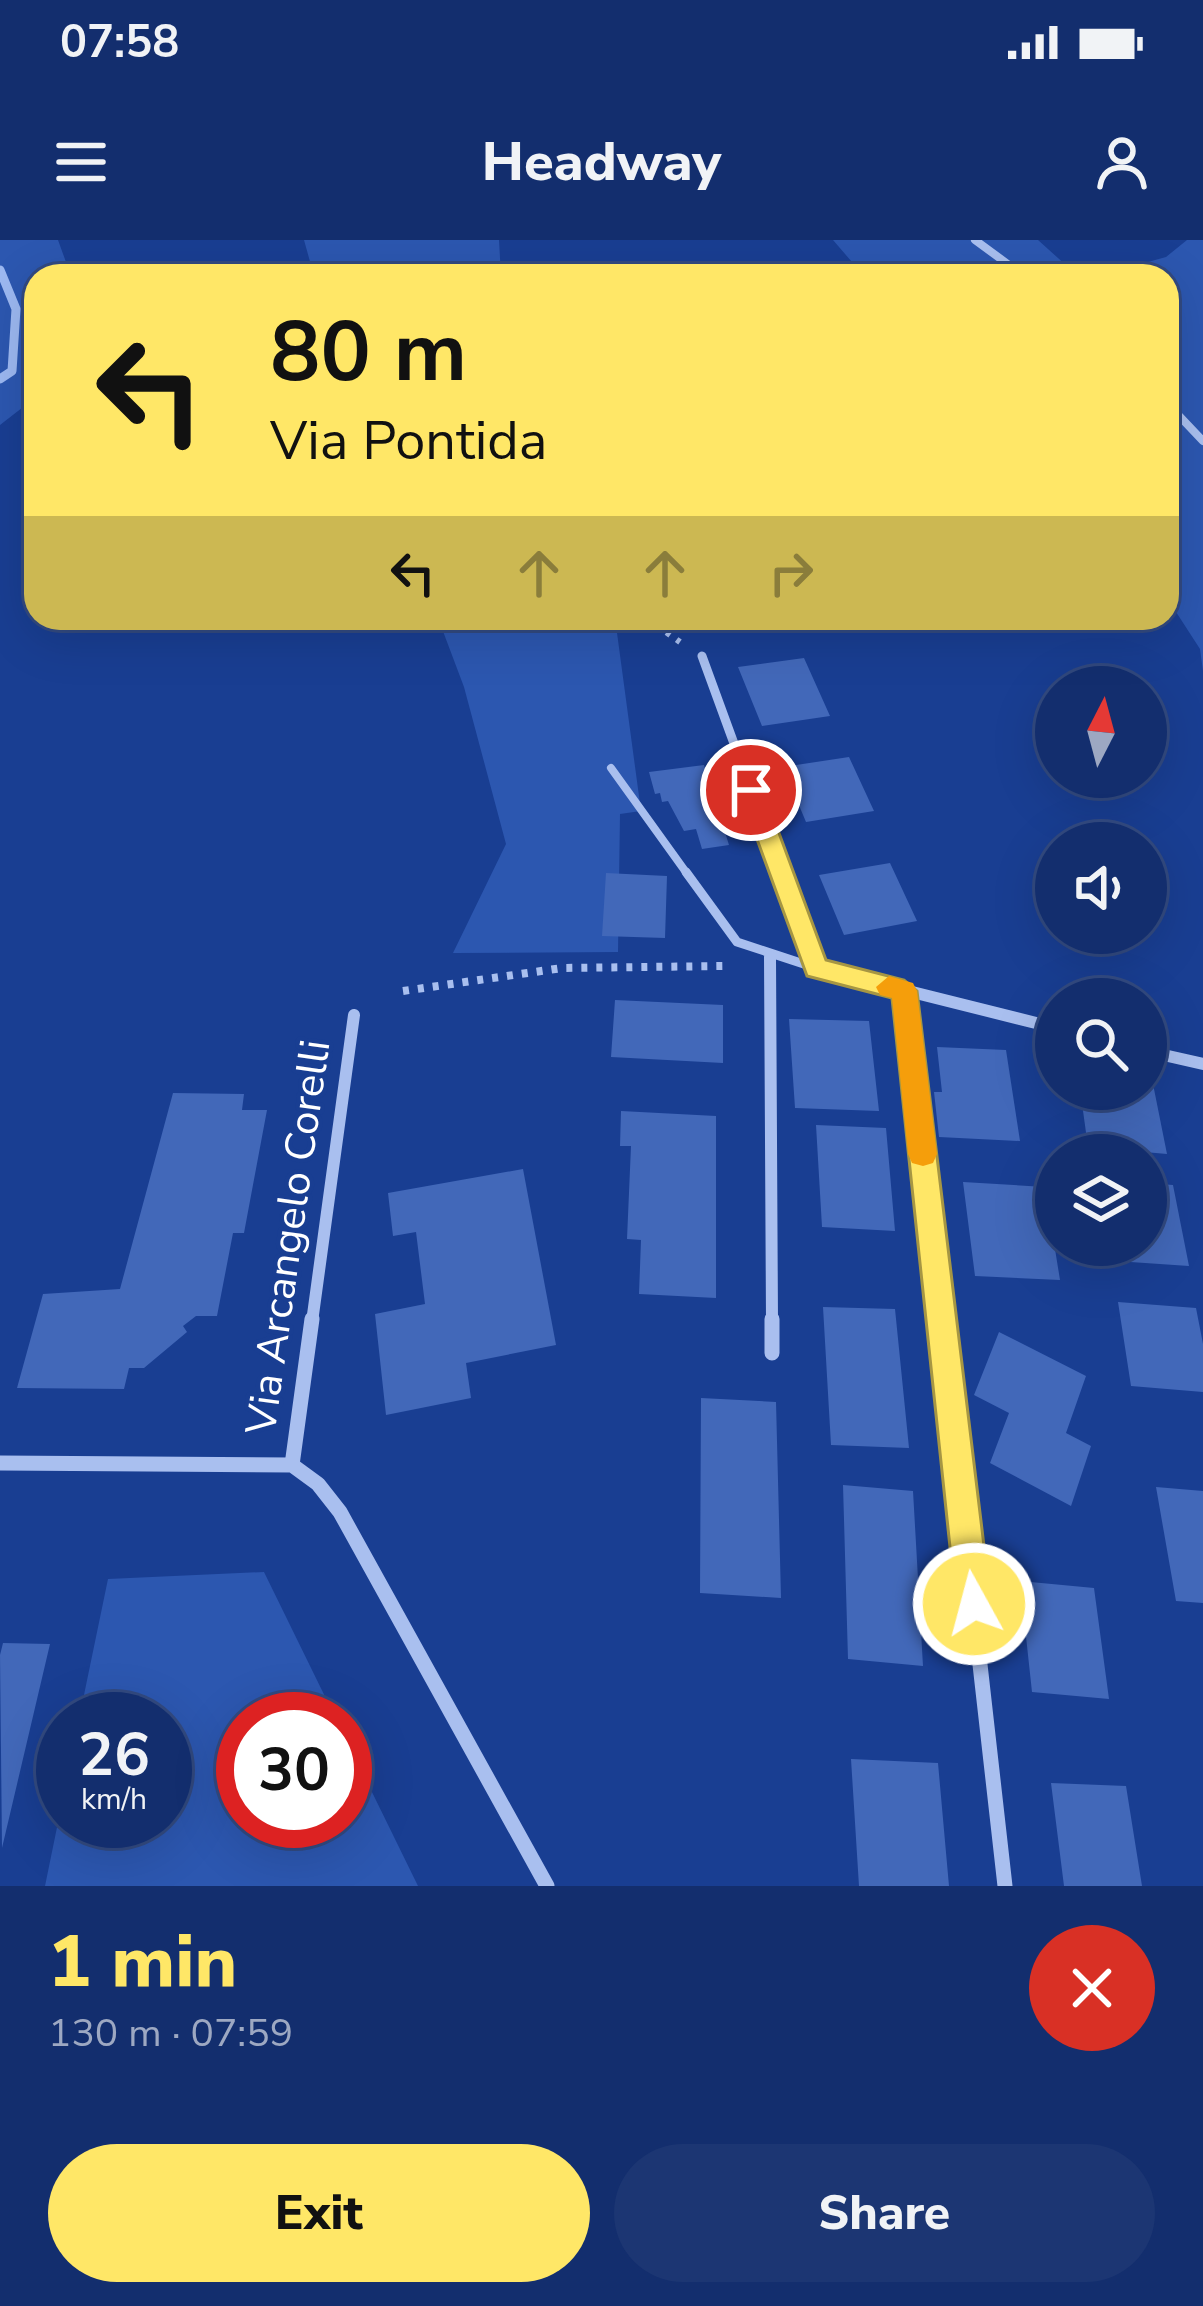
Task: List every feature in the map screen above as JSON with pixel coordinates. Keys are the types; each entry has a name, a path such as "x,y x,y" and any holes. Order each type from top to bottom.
{"street":[{"path":"975,240 1008,264"},
{"path":"1179,416 1203,441"},
{"path":"702,656 816,968 1035,1023"},
{"path":"770,963 772,1353"},
{"path":"904,991 1005,1886"},
{"name":"Via Arcangelo Corelli","path":"0,1463 292,1466 354,1015"},
{"path":"1167,1056 1203,1064"},
{"path":"292,1466 318,1484 340,1512 547,1886"}],"lane":[{"path":"611,768 736,942 770,963 816,968"}],"path":[{"path":"664,630 702,656"},
{"path":"403,991 500,971 638,962 770,963"}],"shaded area":[{"path":"0,240 58,240 67,264 24,264 24,406 0,425"},
{"path":"304,240 499,240 500,264 311,264"},
{"path":"833,240 1038,240 1065,264 854,264"},
{"path":"1187,240 1203,240 1203,671 1200,649 1179,617 1179,264 1141,264 1166,257"},
{"path":"443,630 617,630 641,811 620,814 618,952 453,953 506,844 464,687"},
{"path":"264,1572 323,1692 216,1692 216,1848 372,1848 372,1792 418,1886 45,1886 53,1848 192,1848 192,1692 85,1692 108,1579"}],"building":[{"path":"804,658 830,716 762,726 738,667"},
{"path":"849,757 874,811 806,822 783,767"},
{"path":"704,765 729,845 702,849 696,829 684,831 668,801 662,802 660,793 655,794 649,772"},
{"path":"890,863 917,921 844,935 819,875"},
{"path":"606,873 667,876 665,938 602,936"},
{"path":"615,1000 723,1005 723,1063 611,1057"},
{"path":"789,1019 869,1021 879,1111 795,1108"},
{"path":"937,1047 1006,1050 1020,1141 939,1137 934,1092 942,1092"},
{"path":"173,1093 244,1094 242,1110 267,1110 244,1233 233,1233 217,1316 196,1316 183,1326 187,1332 144,1368 129,1368 124,1389 17,1388 43,1294 120,1289"},
{"path":"1083,1110 1158,1110 1163,1134 1086,1134"},
{"path":"621,1111 716,1116 716,1298 639,1294 641,1240 627,1239 631,1146 620,1146"},
{"path":"816,1125 886,1128 895,1231 822,1227"},
{"path":"523,1169 556,1345 466,1363 471,1398 386,1415 375,1314 425,1304 416,1232 393,1236 388,1193"},
{"path":"963,1182 1035,1186 1035,1266 1058,1266 1060,1280 975,1276"},
{"path":"1167,1185 1173,1185 1189,1266 1167,1264"},
{"path":"1118,1302 1196,1308 1203,1344 1203,1392 1131,1386"},
{"path":"823,1307 895,1309 909,1448 831,1445"},
{"path":"999,1332 1086,1376 1066,1433 1091,1446 1071,1506 990,1463 1009,1413 974,1395"},
{"path":"701,1398 776,1402 781,1598 700,1593"},
{"path":"843,1485 913,1491 923,1666 848,1659"},
{"path":"1156,1487 1203,1491 1203,1603 1176,1601"},
{"path":"1020,1581 1094,1588 1109,1699 1032,1692"},
{"path":"3,1643 50,1644 2,1848"},
{"path":"851,1759 938,1763 949,1886 859,1886"},
{"path":"1051,1783 1126,1786 1142,1886 1064,1886"}],"waterway":[{"path":"0,270 16,309 12,371 0,379"}],"slow traffic":[{"path":"889,987 904,991 923,1154"}],"route":[{"path":"751,790 816,968 904,991 974,1604"}]}
